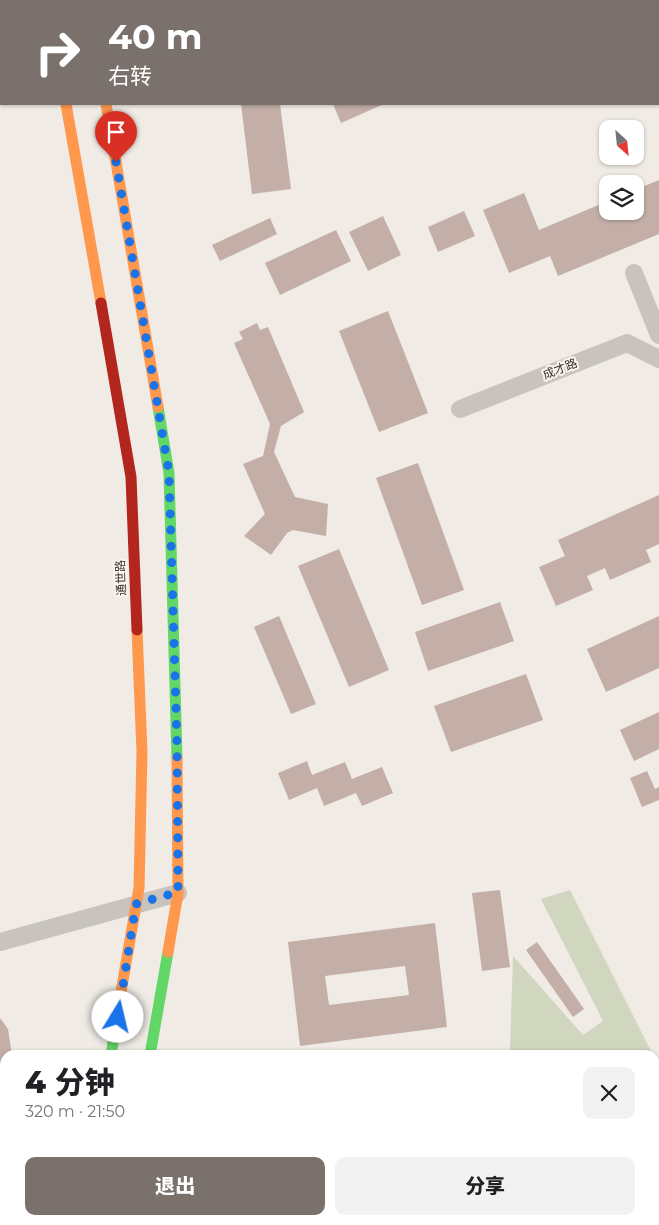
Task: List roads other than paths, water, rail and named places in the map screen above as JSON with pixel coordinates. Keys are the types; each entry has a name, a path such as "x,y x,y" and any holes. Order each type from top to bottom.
{"main road":[{"name":"通世路","path":"66,105 131,477 142,752 139,888 112,1050"},
{"path":"106,105 169,473 177,744 178,892 151,1050"}],"street":[{"path":"634,273 659,335"},
{"name":"成才路","path":"460,409 627,343 659,359"},
{"path":"0,942 178,892"}]}
